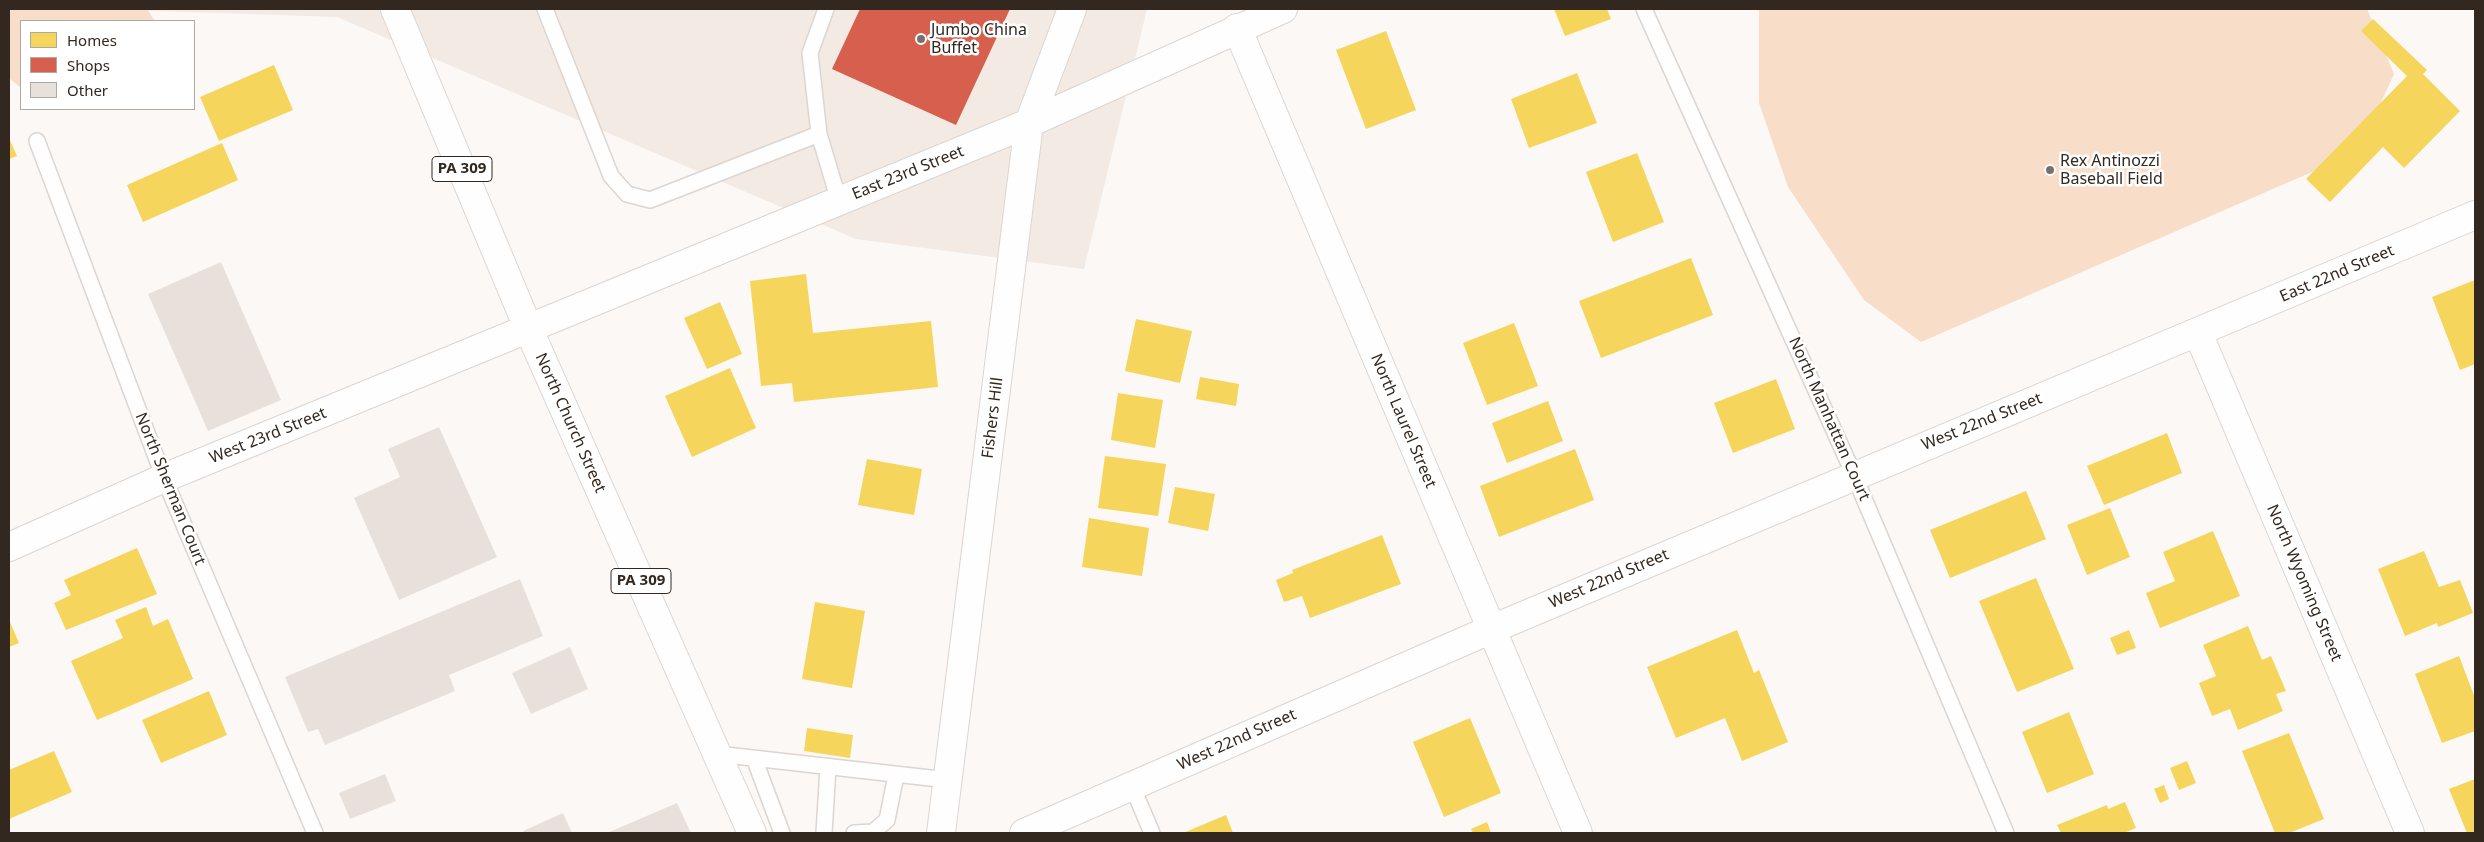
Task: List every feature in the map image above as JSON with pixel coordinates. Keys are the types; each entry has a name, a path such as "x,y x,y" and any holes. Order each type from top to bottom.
{"street":[{"name":"North Church Street","path":"395,9 529,330 752,833"},
{"name":"Fishers Hill","path":"941,833 1029,123 1072,9"},
{"name":"East 23rd Street","path":"529,330 1029,123 1231,18 1283,9"},
{"name":"North Laurel Street","path":"1231,18 1578,833"},
{"name":"East 22nd Street","path":"2198,333 2475,215"},
{"name":"West 23rd Street","path":"9,547 164,478 529,330"},
{"name":"West 22nd Street","path":"1024,833 1492,629 1854,475 2198,333"},
{"name":"North Wyoming Street","path":"2198,333 2410,833"}],"lane":[{"path":"545,9 611,176 627,194 650,200 819,134"},
{"path":"826,9 810,53 819,134 839,201"},
{"name":"North Manhattan Court","path":"1644,9 1854,475 2006,833"},
{"name":"North Sherman Court","path":"37,141 164,478 315,833"},
{"path":"717,754 948,780"},
{"path":"754,758 782,833"},
{"path":"824,833 828,767"},
{"path":"854,833 873,832 888,820 896,775"},
{"path":"1132,786 1152,833"}],"shaded area":[{"path":"9,9 147,9 154,20 20,20 20,87 9,78"},
{"path":"97,9 1147,9 1084,269 856,239 337,17"},
{"name":"Rex Antinozzi Baseball Field","path":"1759,9 2367,9 2394,74 2358,152 1921,342 1864,300 1788,187 1759,103"}],"building: Homes":[{"path":"1554,9 1607,9 1611,19 1565,36"},
{"path":"2373,19 2427,70 2423,74 2460,111 2404,168 2383,147 2330,202 2306,179 2407,76 2361,31"},
{"path":"1386,31 1416,110 1366,129 1336,50"},
{"path":"274,65 293,110 219,141 200,97"},
{"path":"1577,73 1597,123 1529,148 1511,99"},
{"path":"9,138 17,156 9,159"},
{"path":"222,143 238,180 143,222 127,185"},
{"path":"1637,153 1664,222 1613,242 1586,172"},
{"path":"1691,258 1713,315 1601,358 1579,301"},
{"path":"806,274 813,333 931,321 938,387 794,402 792,383 761,386 750,281"},
{"path":"2475,280 2475,364 2460,370 2432,297"},
{"path":"720,302 742,354 707,369 684,318"},
{"path":"1136,319 1192,331 1180,383 1125,371"},
{"path":"1514,323 1538,386 1487,405 1463,343"},
{"path":"730,368 756,428 692,457 665,396"},
{"path":"1200,377 1239,384 1236,406 1196,399"},
{"path":"1776,379 1795,429 1733,453 1714,403"},
{"path":"1118,393 1163,400 1155,448 1111,440"},
{"path":"1548,401 1563,441 1507,463 1492,423"},
{"path":"2167,433 2182,473 2104,505 2087,466"},
{"path":"1575,449 1594,500 1499,537 1480,486"},
{"path":"1105,456 1166,464 1158,516 1098,508"},
{"path":"867,459 922,469 914,515 858,505"},
{"path":"1175,487 1215,494 1208,531 1168,523"},
{"path":"2026,491 2046,539 1950,578 1930,530"},
{"path":"2110,508 2130,557 2087,575 2067,525"},
{"path":"1089,518 1149,528 1142,576 1082,567"},
{"path":"2213,531 2240,596 2160,628 2146,593 2175,581 2163,552"},
{"path":"1382,535 1401,584 1310,618 1302,596 1284,602 1276,580 1293,573 1292,570"},
{"path":"137,548 157,594 66,630 54,603 71,595 64,580"},
{"path":"2424,551 2439,587 2460,580 2473,613 2438,627 2437,623 2405,636 2378,569"},
{"path":"2036,578 2074,669 2017,692 1979,601"},
{"path":"815,602 865,611 852,688 802,679"},
{"path":"146,607 153,626 168,619 193,679 97,720 71,661 123,638 115,620"},
{"path":"9,620 19,643 9,647"},
{"path":"2248,626 2262,660 2271,656 2286,691 2276,694 2283,711 2238,730 2230,709 2212,716 2199,683 2216,676 2203,645"},
{"path":"1737,630 1754,673 1759,670 1788,742 1742,761 1725,718 1676,738 1647,667"},
{"path":"2129,630 2136,648 2117,655 2110,638"},
{"path":"2459,656 2475,698 2475,731 2442,743 2415,674"},
{"path":"209,691 227,735 161,763 142,720"},
{"path":"2069,712 2094,774 2047,793 2022,732"},
{"path":"1470,718 1501,793 1444,817 1413,742"},
{"path":"807,728 853,735 850,758 804,751"},
{"path":"2289,733 2324,819 2289,833 2275,833 2242,751"},
{"path":"54,751 72,792 9,819 9,770"},
{"path":"2187,761 2196,783 2179,790 2170,768"},
{"path":"2475,779 2475,833 2467,833 2449,789"},
{"path":"2164,785 2169,799 2160,803 2154,789"},
{"path":"2125,802 2136,828 2124,833 2061,833 2057,825 2107,805 2108,809"},
{"path":"1226,815 1233,833 1183,833"},
{"path":"1487,822 1491,833 1473,833 1471,829"}],"building: Shops":[{"name":"Jumbo China Buffet","path":"860,9 1010,9 956,125 832,69"}],"building: Other":[{"path":"221,262 281,400 208,431 148,294"},
{"path":"439,427 497,557 399,600 354,498 400,477 388,449"},
{"path":"520,579 543,636 449,675 455,691 325,745 318,729 308,732 285,677"},
{"path":"570,647 588,689 531,714 512,673"},
{"path":"385,774 396,801 350,819 339,793"},
{"path":"677,803 691,833 607,833"},
{"path":"563,813 572,833 524,833 523,831"}],"place":[{"name":"Jumbo China Buffet","path":"921,39"},
{"name":"Rex Antinozzi Baseball Field","path":"2050,170"}]}
